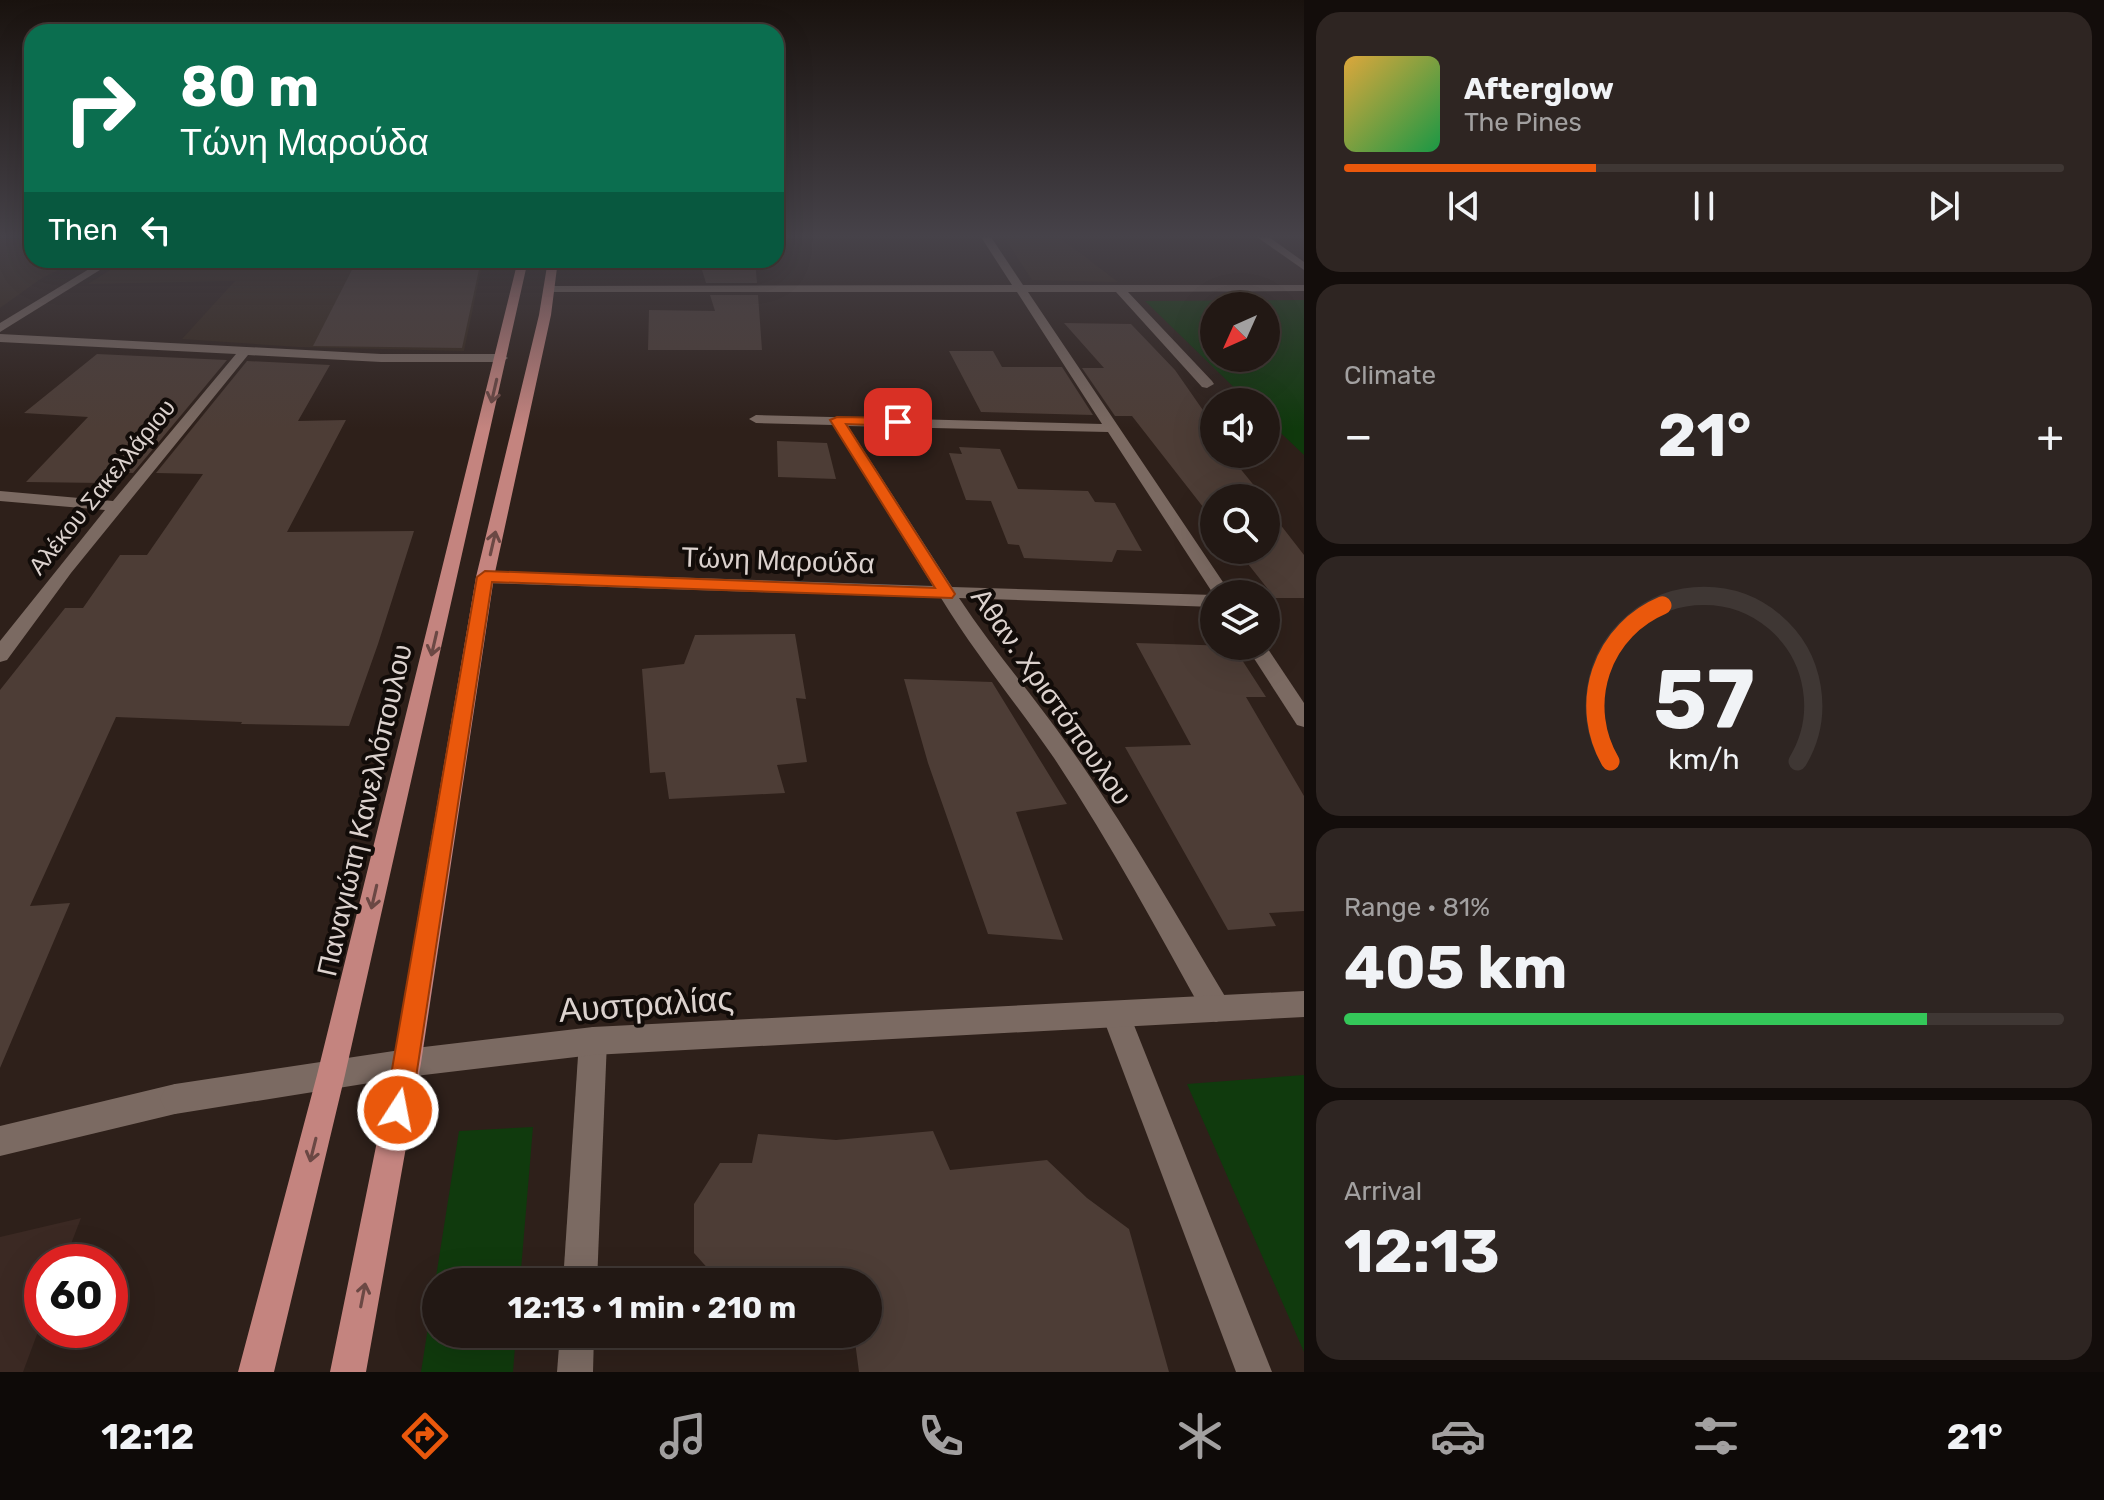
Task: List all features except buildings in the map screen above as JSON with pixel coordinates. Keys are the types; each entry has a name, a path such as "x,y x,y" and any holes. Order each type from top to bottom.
{"main road":[{"name":"Παναγιώτη Κανελλόπουλου","path":"256,1372 331,1075 514,301"},
{"path":"348,1372 407,1063 485,577 546,301"}],"street":[{"path":"0,328 44,301"},
{"path":"1027,301 1213,580"},
{"path":"1131,301 1207,384"},
{"path":"0,338 381,358 502,358"},
{"name":"Αλέκου Σακελλάριου","path":"0,655 116,506 244,352"},
{"path":"756,419 1111,428"},
{"name":"Αθαν. Χριστόπουλου","path":"837,420 979,644 1060,750 1103,816 1216,1008"},
{"path":"0,496 116,506"},
{"name":"Τώνη Μαρούδα","path":"485,577 1200,601"},
{"path":"1265,660 1304,719"},
{"name":"Αυστραλίας","path":"0,1141 175,1099 407,1063 593,1041 1304,1004"},
{"path":"1116,1015 1254,1372"},
{"path":"581,1268 593,1041"},
{"path":"575,1372 576,1348"}],"shaded area":[{"path":"217,301 474,301 464,351 298,347 182,339"},
{"path":"81,1218 71,1244 24,1244 24,1348 32,1348 23,1372 0,1372 0,1237"}],"green space":[{"path":"1145,301 1200,301 1200,354"},
{"path":"1280,301 1304,301 1304,455 1280,432 1280,388 1235,388 1218,372 1280,372"},
{"path":"1304,1075 1304,1352 1187,1084"},
{"path":"533,1127 521,1268 437,1268 459,1131"},
{"path":"425,1348 515,1348 513,1372 421,1372"}],"route":[{"path":"398,1110 485,577 946,594 837,420 898,422"}]}
